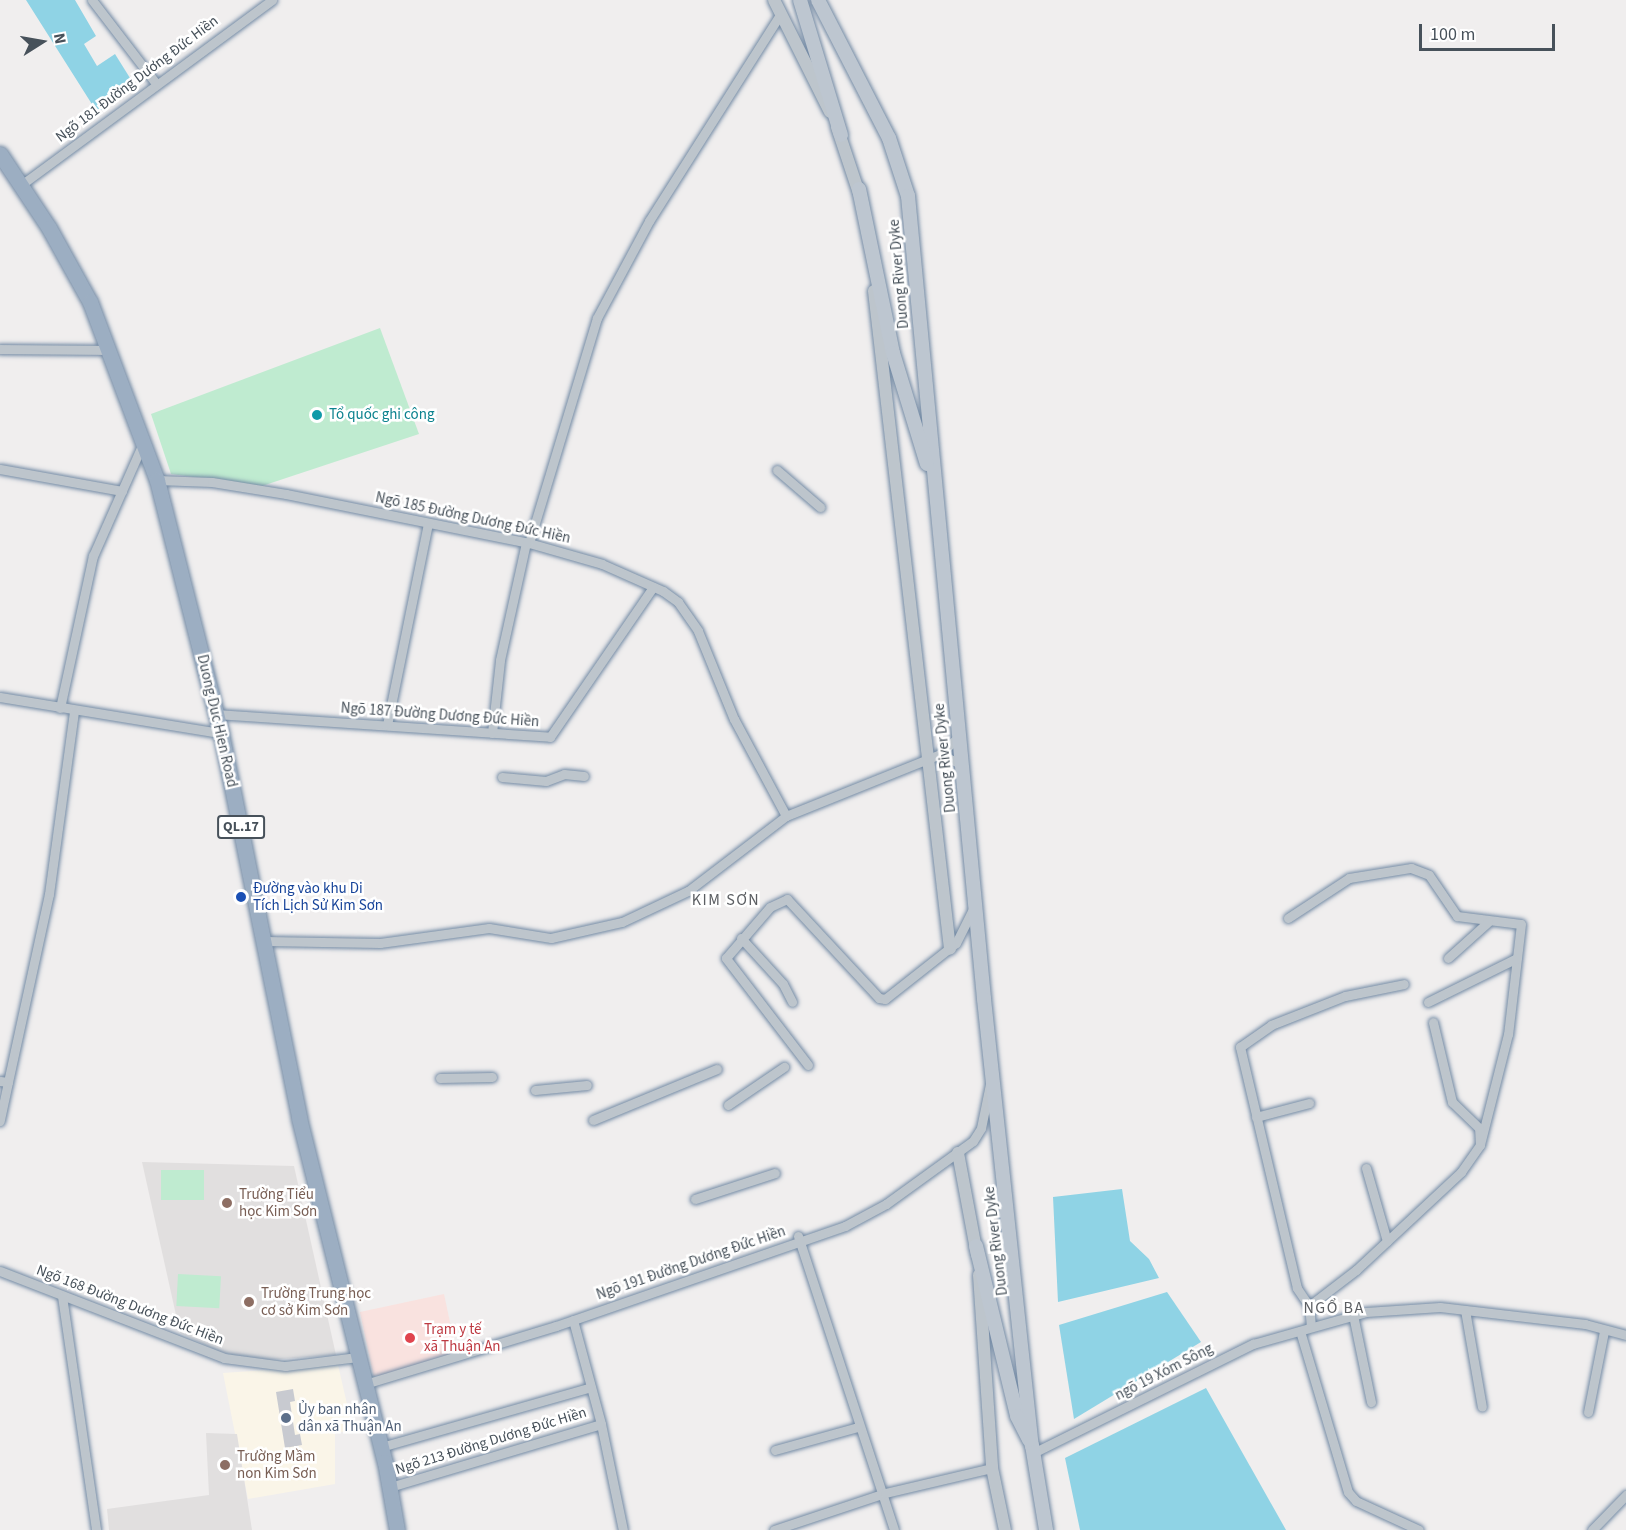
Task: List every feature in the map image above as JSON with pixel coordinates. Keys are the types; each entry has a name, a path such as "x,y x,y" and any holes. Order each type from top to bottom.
{"highway":[{"name":"Duong Duc Hien Road","path":"0,154 21,185 90,302 157,480 221,733 300,1118 381,1448 397,1530"}],"main road":[{"path":"800,0 841,135"},
{"name":"Duong River Dyke","path":"819,0 901,165 908,196 975,905 1033,1449 1046,1530"},
{"path":"859,189 893,353 935,492"},
{"path":"976,1245 1017,1416 1033,1449"}],"street":[{"path":"92,0 155,82"},
{"name":"Ngõ 181 Đường Dương Đức Hiền","path":"21,185 155,82 272,0"},
{"path":"774,0 841,135 859,189 883,348 934,756 950,949"},
{"path":"492,733 500,660 527,543 597,318 649,221 781,13"},
{"path":"0,349 108,350"},
{"path":"60,708 93,556 144,441"},
{"path":"0,470 122,491"},
{"path":"777,470 820,507"},
{"name":"Ngõ 185 Đường Dương Đức Hiền","path":"157,480 212,482 527,543 602,564 653,587 678,602 690,616 720,677 734,719 786,816"},
{"path":"387,725 428,523"},
{"name":"Ngõ 187 Đường Dương Đức Hiền","path":"216,714 545,738 556,734 653,587"},
{"path":"0,697 74,711 221,733"},
{"path":"0,1121 4,1081 49,894 74,711"},
{"path":"265,941 380,943 489,928 551,938 622,922 688,891 786,816 934,756 959,736"},
{"path":"934,756 963,765"},
{"path":"502,777 546,781 564,774 584,776"},
{"path":"1288,918 1349,878 1411,868 1429,875 1457,916 1488,922 1521,924 1508,1034 1480,1145 1461,1172 1387,1241 1308,1306"},
{"path":"808,1065 750,983 726,958 770,907 788,899 879,998 885,999 950,949 975,905"},
{"path":"1448,958 1488,922"},
{"path":"741,938 783,984 792,1002"},
{"path":"1428,1002 1517,958"},
{"path":"1311,1327 1308,1306 1297,1288 1240,1047 1271,1024 1345,996 1404,984"},
{"path":"1433,1022 1452,1102 1479,1128 1480,1145"},
{"path":"728,1106 784,1066"},
{"path":"593,1120 717,1069"},
{"name":"Ngõ 191 Đường Dương Đức Hiền","path":"365,1384 573,1320 862,1218 958,1153 980,1131 993,1073"},
{"path":"440,1078 492,1077"},
{"path":"535,1090 587,1085"},
{"path":"1256,1117 1309,1103"},
{"path":"958,1153 976,1245 992,1468 1005,1530"},
{"path":"1366,1168 1387,1241"},
{"path":"695,1199 775,1173"},
{"path":"799,1239 858,1427 885,1493 894,1530"},
{"name":"Ngõ 168 Đường Dương Đức Hiền","path":"0,1271 224,1358 285,1366 357,1357"},
{"path":"62,1296 96,1530"},
{"name":"ngõ 19 Xóm Sông","path":"1033,1449 1253,1344 1353,1315 1408,1307 1465,1310 1585,1324 1604,1331 1626,1335"},
{"path":"1465,1310 1482,1407"},
{"path":"1353,1315 1371,1402"},
{"path":"573,1320 602,1424 623,1530"},
{"path":"1300,1331 1348,1492 1356,1501 1419,1530"},
{"path":"1588,1412 1604,1331"},
{"path":"381,1448 591,1387"},
{"name":"Ngõ 213 Đường Dương Đức Hiền","path":"390,1487 602,1424"},
{"path":"775,1450 858,1427"},
{"path":"774,1530 885,1493 992,1468"},
{"path":"1592,1530 1626,1495"}],"shaded area":[{"path":"142,1162 294,1166 336,1355 253,1361 218,1351 180,1333"},
{"name":"Trạm y tế xã Thuận An","path":"444,1294 458,1359 374,1376 360,1312"},
{"path":"338,1365 353,1430 335,1433 335,1484 248,1499 223,1373"},
{"name":"Trường Mầm non Kim Sơn","path":"206,1433 237,1434 252,1530 109,1530 107,1509 209,1495"}],"green space":[{"path":"380,328 419,434 262,486 171,474 151,414"},
{"path":"161,1170 204,1170 204,1200 161,1200"},
{"path":"178,1274 221,1276 219,1308 176,1306"}],"water":[{"path":"26,0 75,0 96,36 84,44 97,66 115,54 130,78 126,93 102,110 95,109"},
{"path":"1122,1189 1130,1241 1149,1259 1159,1278 1058,1302 1053,1197"},
{"path":"1167,1292 1201,1342 1074,1419 1059,1325"},
{"path":"1206,1388 1286,1530 1080,1530 1065,1458"}],"building":[{"name":"Ủy ban nhân dân xã Thuận An","path":"293,1389 295,1401 290,1402 295,1435 300,1434 302,1445 285,1448 276,1392"}],"place":[{"name":"Tổ quốc ghi công","path":"317,415"},
{"name":"Đường vào khu Di Tích Lịch Sử Kim Sơn","path":"241,897"},
{"name":"Trường Tiểu học Kim Sơn","path":"227,1203"},
{"name":"Trường Trung học cơ sở Kim Sơn","path":"249,1302"},
{"name":"Trạm y tế xã Thuận An","path":"410,1338"},
{"name":"Ủy ban nhân dân xã Thuận An","path":"286,1418"},
{"name":"Trường Mầm non Kim Sơn","path":"225,1465"}],"district":[{"name":"KIM SƠN","path":"726,900"},
{"name":"NGỔ BA","path":"1334,1308"}]}
